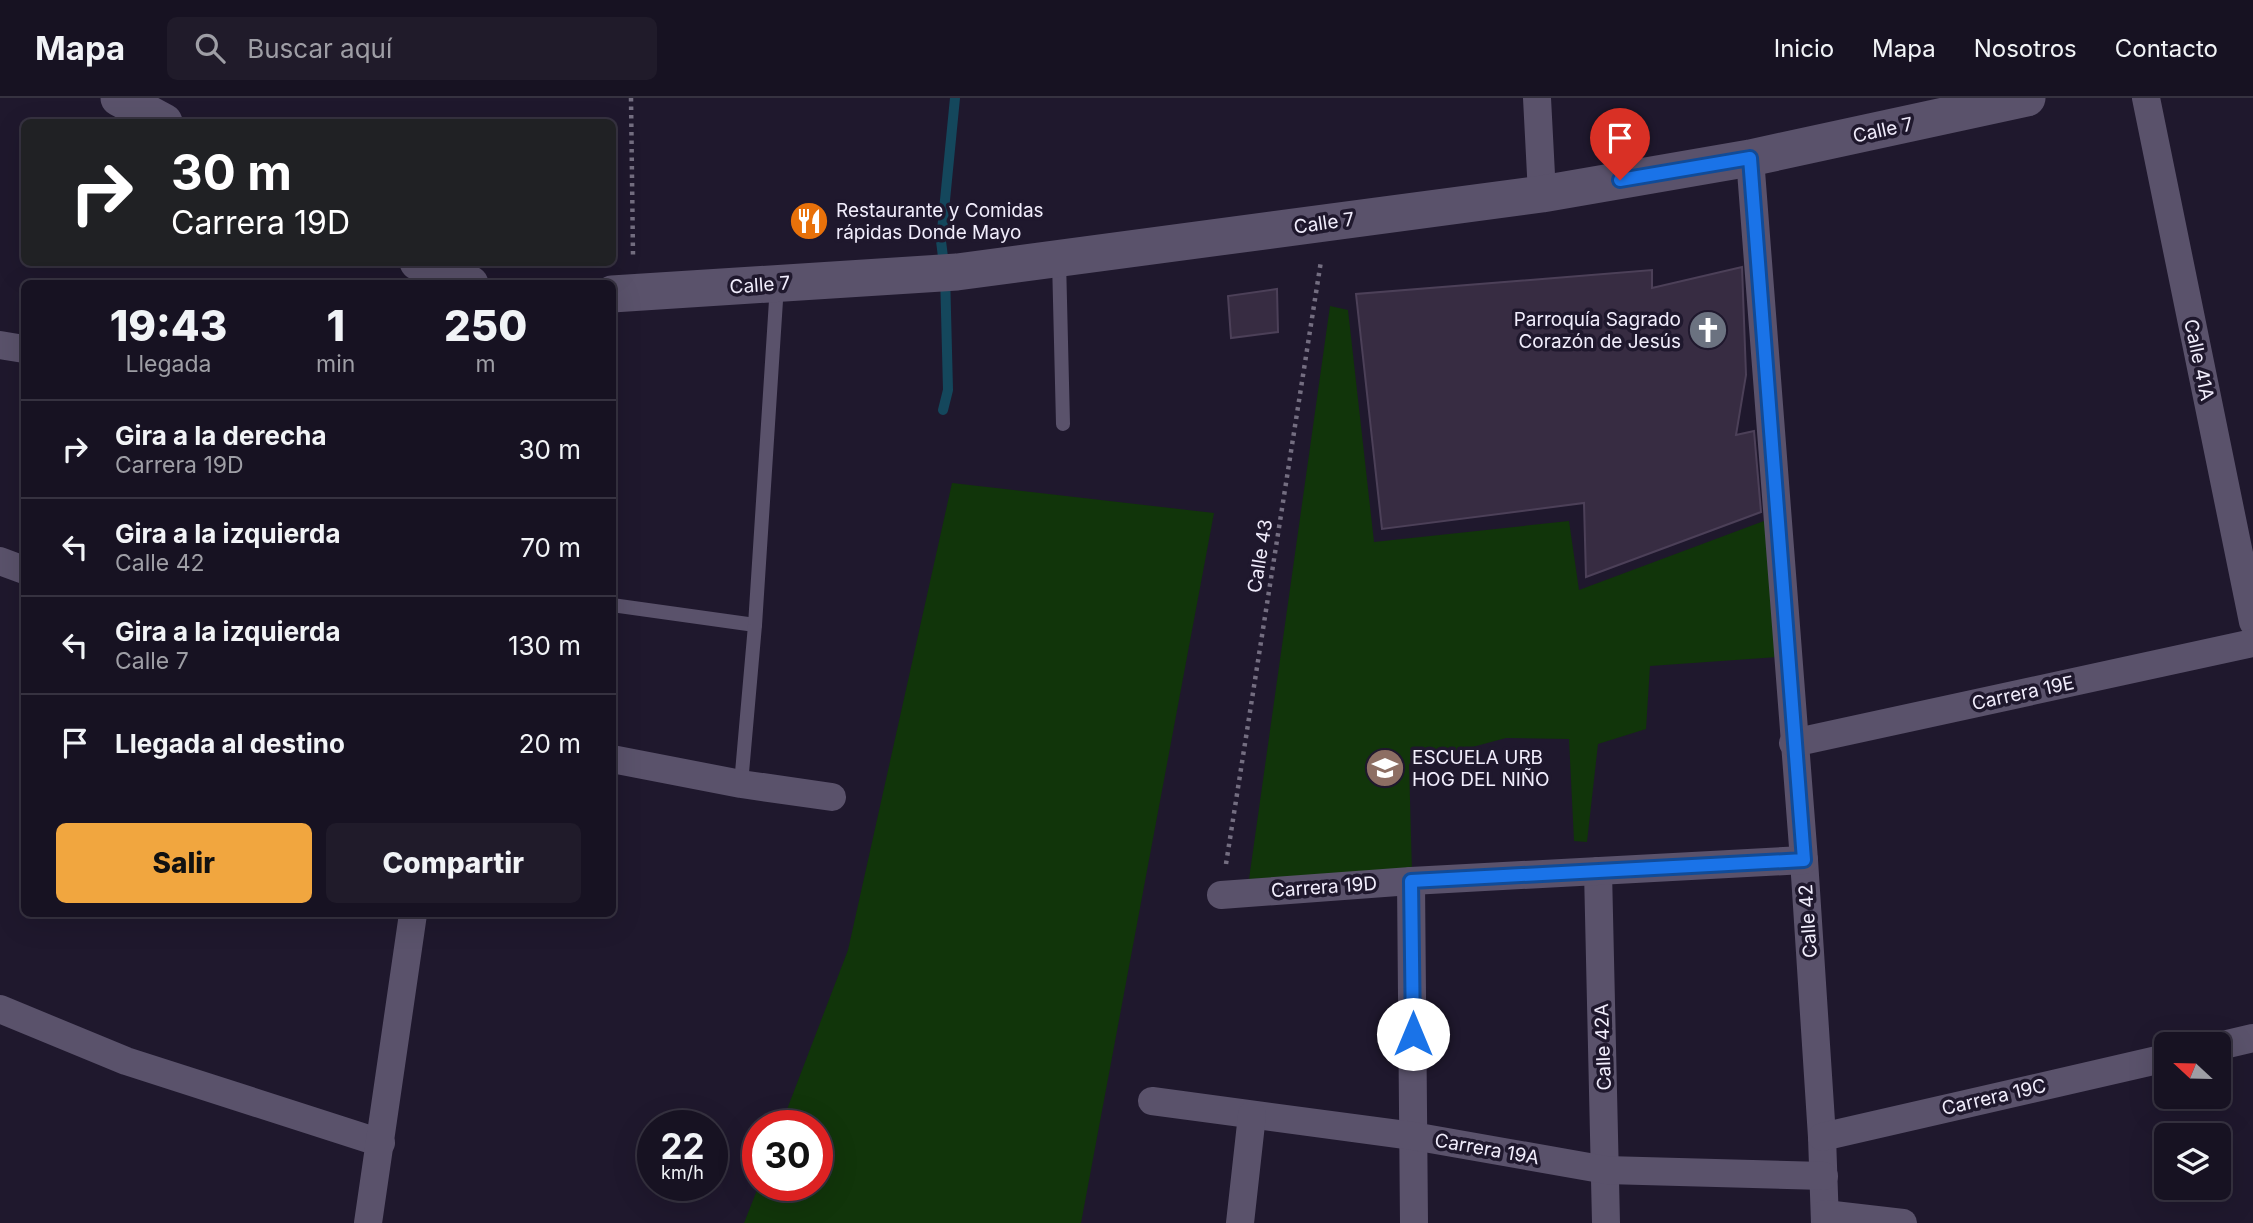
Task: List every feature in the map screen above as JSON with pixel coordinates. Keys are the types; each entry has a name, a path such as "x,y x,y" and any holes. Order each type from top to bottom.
{"street":[{"path":"119,98 158,119"},
{"path":"1537,98 1542,194"},
{"name":"Calle 7","path":"623,294 944,273 1542,194 1750,158 1975,104 2027,98"},
{"name":"Calle 41A","path":"2146,98 2253,622"},
{"name":"Calle 42","path":"1750,158 1804,860 1825,1218"},
{"path":"427,266 461,280"},
{"path":"0,345 21,348"},
{"path":"0,561 21,569"},
{"name":"Carrera 19E","path":"1793,743 2253,643"},
{"path":"616,760 741,784 832,797"},
{"name":"Carrera 19D","path":"1221,895 1411,881 1804,860"},
{"name":"Calle 42A","path":"1598,871 1606,1223"},
{"path":"1411,881 1414,1223"},
{"path":"368,1223 412,917"},
{"path":"0,1009 126,1060 381,1143"},
{"path":"2231,1043 2253,1038"},
{"name":"Carrera 19C","path":"1822,1137 2154,1061"},
{"name":"Carrera 19A","path":"1152,1101 1413,1136 1606,1170 1824,1176"},
{"path":"1240,1223 1252,1115"},
{"path":"1825,1218 1903,1223"}],"lane":[{"path":"1059,259 1063,424"},
{"path":"741,784 755,625 777,283"},
{"path":"616,606 755,625"}],"path":[{"path":"623,294 631,98"},
{"name":"Calle 43","path":"1221,895 1327,222"}],"green space":[{"path":"1330,306 1348,310 1374,542 1569,521 1579,590 1780,515 1778,657 1650,666 1646,729 1598,744 1587,842 1574,841 1569,739 1506,738 1409,764 1412,872 1249,879"},
{"path":"952,483 1214,513 1081,1223 744,1223 753,1201 833,1201 833,1110 787,1110 848,950"}],"building":[{"path":"1742,267 1746,375 1736,435 1754,431 1761,512 1586,577 1584,503 1382,529 1356,294 1652,270 1652,288"},
{"path":"1277,289 1278,332 1231,338 1228,296"}],"waterway":[{"path":"943,410 948,390 945,273 941,241 955,98"}],"place":[{"name":"Restaurante y Comidas rápidas Donde Mayo","path":"809,221"},
{"name":"Parroquía Sagrado Corazón de Jesús","path":"1708,330"},
{"name":"ESCUELA URB HOG DEL NIÑO","path":"1385,768"}],"route":[{"path":"1413,1034 1411,881 1804,860 1750,158 1620,180"}]}
